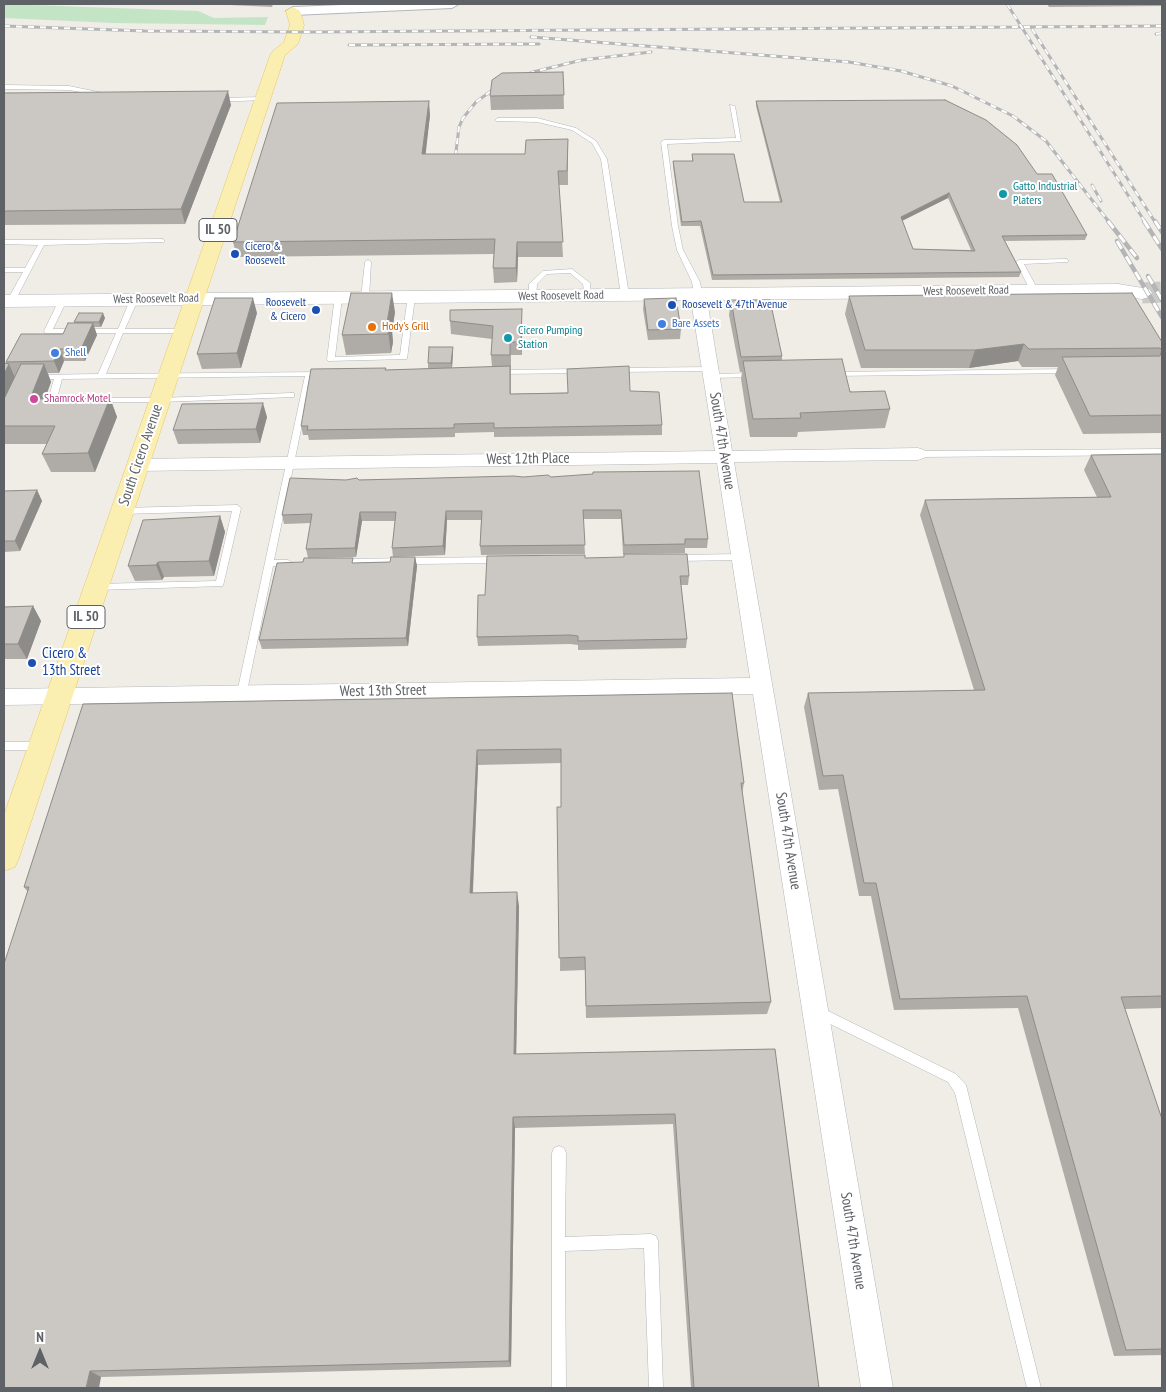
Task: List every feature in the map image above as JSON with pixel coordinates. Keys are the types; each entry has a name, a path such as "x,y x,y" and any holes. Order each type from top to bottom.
{"main road":[{"name":"South Cicero Avenue","path":"278,38 291,44 297,25 294,8"},
{"name":"South Cicero Avenue","path":"4,858 263,98 278,38 294,8"},
{"name":"West Roosevelt Road","path":"7,301 1140,289"}],"street":[{"path":"294,8 452,4"},
{"name":"South 47th Avenue","path":"698,294 877,1388"},
{"name":"West 12th Place","path":"137,465 918,454"},
{"name":"West 13th Street","path":"4,696 762,686"}],"lane":[{"path":"4,87 69,88 120,96"},
{"path":"212,100 263,98"},
{"path":"698,294 696,282 680,250 676,234 664,142 739,140 732,106"},
{"path":"498,120 537,120 574,129 594,142 604,159 625,295"},
{"path":"4,242 162,241"},
{"path":"7,301 28,270 42,243"},
{"path":"1034,290 1019,262 1066,261"},
{"path":"364,298 368,262"},
{"path":"4,270 28,270"},
{"path":"338,298 331,359 404,357 411,297"},
{"path":"63,300 48,331 183,331"},
{"path":"101,377 134,300"},
{"path":"607,370 765,375"},
{"path":"488,372 587,371"},
{"path":"824,374 1080,371"},
{"path":"242,693 309,374"},
{"path":"25,378 328,374"},
{"path":"59,377 52,400 71,400"},
{"path":"90,400 160,400 291,395"},
{"path":"918,454 1162,452"},
{"path":"96,587 220,584 237,508 122,511"},
{"path":"663,558 741,557"},
{"path":"328,562 505,560"},
{"path":"269,563 299,563"},
{"path":"4,746 42,746"},
{"path":"815,1010 952,1078 961,1090 1034,1388"},
{"path":"559,1153 559,1388"},
{"path":"558,1244 651,1240 656,1388"}],"green space":[{"path":"4,4 198,11 214,18 268,17 265,25 114,23 4,18"}],"building":[{"path":"563,72 564,95 490,96 492,80 502,73"},
{"path":"228,91 181,209 4,211 4,93"},
{"name":"Gatto Industrial Platers","path":"945,100 986,120 1017,145 1037,174 1052,174 1087,235 1002,236 1021,272 713,275 701,221 682,222 673,161 693,161 692,154 734,154 744,202 782,202 756,101","holes":["949,193 975,251 913,249 901,217"]},
{"path":"429,101 422,154 525,154 526,140 568,139 567,171 558,171 563,242 517,242 516,268 493,268 495,239 233,242 277,103"},
{"path":"351,293 392,293 387,323 390,323 388,334 342,335"},
{"path":"1132,293 1162,342 1162,350 1160,348 1029,349 1024,344 975,350 865,350 849,296"},
{"path":"215,298 253,298 237,353 197,354"},
{"name":"Bare Assets","path":"676,298 681,329 648,330 644,299"},
{"path":"731,300 770,300 782,356 741,357"},
{"path":"522,309 521,342 510,342 510,355 491,355 493,326 450,321 450,310"},
{"path":"79,313 103,313 99,322 74,322"},
{"path":"68,323 93,323 81,349 60,349 54,361 6,362 21,334 63,334"},
{"path":"429,347 453,347 451,363 428,363"},
{"path":"1162,350 1162,415 1090,416 1062,357 1160,356"},
{"path":"842,359 850,392 885,391 890,409 800,413 801,418 753,419 743,361"},
{"path":"4,363 9,364 4,374"},
{"path":"21,364 44,364 30,399 110,398 88,453 42,454 55,426 4,426 4,399"},
{"path":"510,366 510,394 568,393 567,369 629,366 630,391 659,392 662,425 494,428 494,423 454,424 454,428 307,430 308,426 301,426 311,369 386,368 385,370"},
{"path":"263,403 256,429 173,430 182,404"},
{"path":"1162,454 1162,996 1121,997 1162,1119 1162,1349 1126,1350 1027,996 900,999 876,883 864,883 843,775 823,776 808,693 985,690 925,500 1111,497 1091,455"},
{"path":"699,471 708,539 685,539 685,544 624,545 621,510 583,510 585,545 480,546 482,511 446,511 443,546 392,548 396,512 360,512 355,548 306,549 312,514 282,515 290,478 346,480 357,478 359,480 548,475 551,477 593,474 593,472"},
{"path":"37,490 15,541 4,541 4,491"},
{"path":"220,516 209,561 158,562 156,565 128,566 143,520"},
{"path":"624,554 687,554 689,576 680,576 687,639 578,641 578,636 570,635 477,637 478,595 485,595 487,556 585,555 585,558 624,557"},
{"path":"391,557 415,557 406,638 259,640 277,563 303,562 304,558 353,558 352,563 390,562"},
{"path":"33,606 18,644 4,644 4,607"},
{"path":"732,693 744,783 741,783 771,1002 586,1006 585,957 559,958 557,807 561,807 561,749 477,750 470,893 517,892 514,1054 775,1049 819,1388 694,1388 675,1114 513,1117 509,1361 90,1371 86,1388 4,1388 4,964 29,887 24,887 83,704"}],"tunnel":[{"path":"1142,293 1161,292"}],"railway":[{"path":"1007,4 1022,27"},
{"path":"4,26 145,31 311,32 1022,27"},
{"path":"1022,27 1162,26"},
{"path":"1022,27 1145,222"},
{"path":"1032,29 1155,222"},
{"path":"1156,34 1162,33"},
{"path":"531,37 849,62 901,71 952,86 1013,116 1046,141 1109,222"},
{"path":"349,45 539,44"},
{"path":"454,168 459,127 463,118 476,102 498,86 533,72 582,60 651,52"},
{"path":"1092,185 1101,201"},
{"path":"1108,221 1137,258"},
{"path":"1144,221 1162,249"},
{"path":"1155,221 1162,232"},
{"path":"1117,241 1162,317"},
{"path":"1148,276 1162,300"}],"place":[{"name":"Gatto Industrial Platers","path":"1003,194"},
{"name":"Cicero & Roosevelt","path":"235,254"},
{"name":"Roosevelt & 47th Avenue","path":"672,305"},
{"name":"Roosevelt & Cicero","path":"316,310"},
{"name":"Bare Assets","path":"662,324"},
{"name":"Hody's Grill","path":"372,327"},
{"name":"Cicero Pumping Station","path":"508,338"},
{"name":"Shell","path":"55,353"},
{"name":"Shamrock Motel","path":"34,399"},
{"name":"Cicero & 13th Street","path":"32,663"}]}
